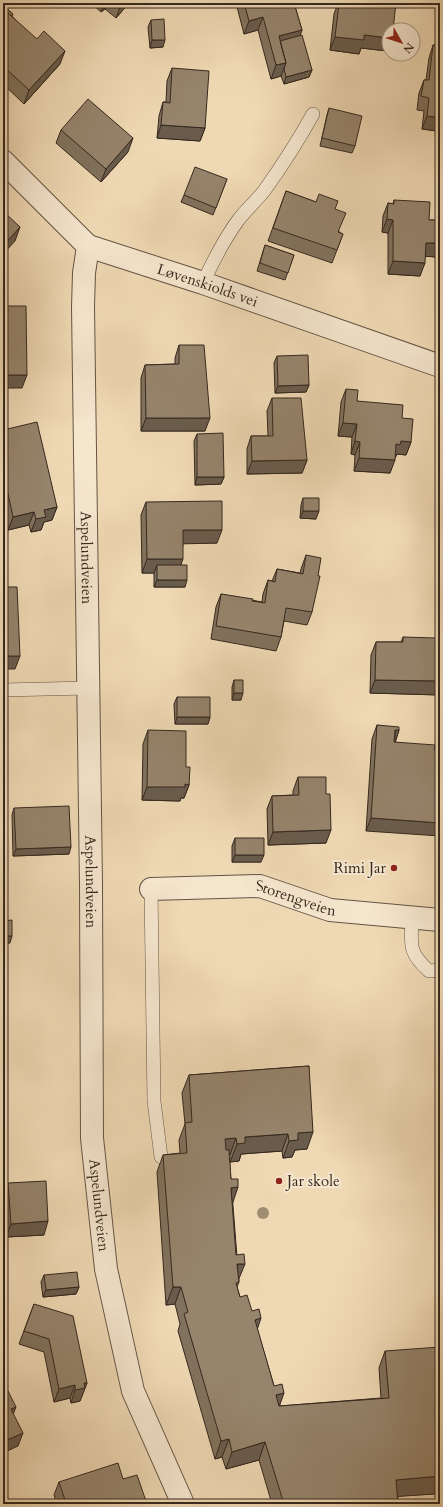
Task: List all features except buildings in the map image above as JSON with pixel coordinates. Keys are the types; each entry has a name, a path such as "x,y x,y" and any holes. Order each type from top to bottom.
{"street":[{"name":"Løvenskiolds vei","path":"3,162 88,246 203,283 440,366"},
{"name":"Aspelundveien","path":"88,246 84,273 83,307 91,884 92,1138 106,1268 133,1391 183,1504"},
{"name":"Storengveien","path":"151,889 260,886 330,910 440,920"}],"lane":[{"path":"203,283 210,267 239,219 262,193 282,166 313,114"},
{"path":"3,690 88,688"},
{"path":"151,889 154,1101 161,1157"},
{"path":"412,918 411,949 419,962 429,971 440,970"}],"place":[{"name":"Rimi Jar","path":"394,868"},
{"name":"Jar skole","path":"279,1181"}]}
